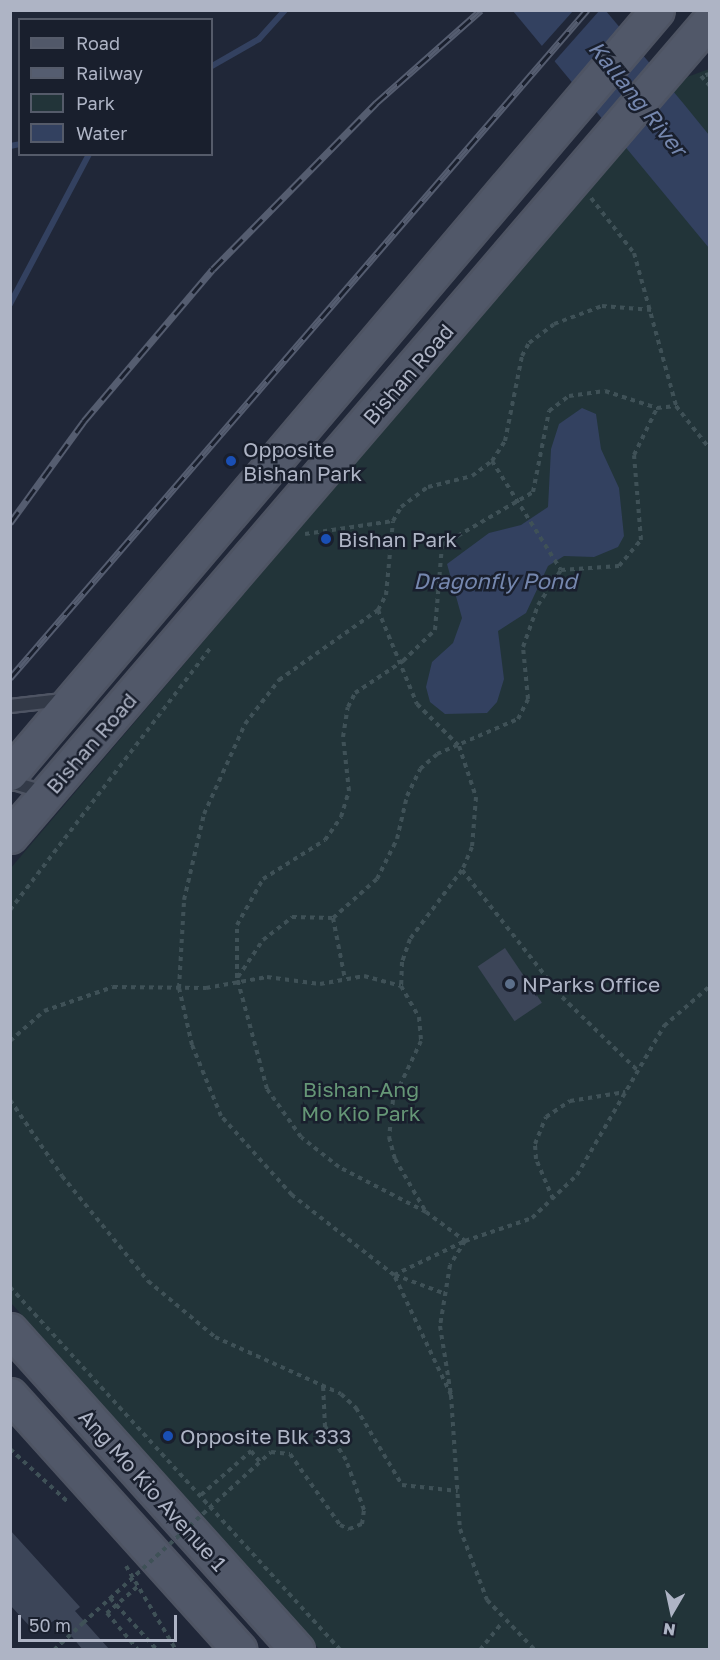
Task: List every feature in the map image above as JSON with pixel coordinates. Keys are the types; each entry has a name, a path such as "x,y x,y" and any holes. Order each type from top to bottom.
{"main road":[{"name":"Bishan Road","path":"10,773 78,698 657,10"},
{"name":"Bishan Road","path":"10,836 710,20"},
{"name":"Ang Mo Kio Avenue 1","path":"10,1330 297,1650"},
{"name":"Ang Mo Kio Avenue 1","path":"10,1395 240,1650"}],"lane":[{"path":"10,706 78,698"},
{"path":"10,782 48,793"}],"path":[{"path":"710,74 701,76 710,86"},
{"path":"590,197 634,253 652,310 676,406 710,449"},
{"path":"443,1293 394,1275 292,1195 237,1137 204,1080 179,988 184,900 204,814 245,724 279,680 378,610 386,595 393,521 413,495 472,477 492,461 505,441 522,356 540,332 602,306 652,310"},
{"path":"465,1241 426,1212 339,1167 301,1137 267,1089 237,978 237,925 247,900 263,879 325,840 341,817 349,791 343,737 348,707 356,693 404,662 440,619 437,566 442,545 518,504 537,483 543,421 558,402 605,391 657,408 676,406"},
{"path":"561,570 613,567 636,551 642,528 634,455 657,408"},
{"path":"492,461 561,570"},
{"path":"301,535 393,521"},
{"path":"237,978 263,940 292,917 333,918 376,879 397,839 406,796 420,769 437,754 509,725 525,710 529,688 523,647 538,605 561,570"},
{"path":"378,610 404,662 417,704 459,746 476,797 475,830 462,870 410,939 400,986 418,1017 421,1041 393,1100 389,1137 395,1160 426,1212"},
{"path":"462,870 562,997 638,1071"},
{"path":"333,918 345,979"},
{"path":"10,1041 44,1011 89,991 179,988 237,978 320,984 364,976 400,986"},
{"path":"394,1275 465,1241 532,1218 553,1199 577,1175 664,1026 710,986"},
{"path":"553,1199 536,1159 535,1144 546,1117 570,1101 626,1092"},
{"path":"10,1100 62,1176 148,1281 215,1337 323,1384 356,1407 402,1485 458,1491"},
{"path":"465,1241 443,1293 440,1326 451,1395 458,1491 470,1566 503,1622 535,1650"},
{"path":"394,1275 451,1395"},
{"path":"10,1287 340,1650"},
{"path":"54,1650 272,1452 291,1454 340,1525 349,1529 362,1524 364,1510 349,1470 325,1427 323,1384"},
{"path":"10,1449 75,1509"},
{"path":"201,1495 251,1451 260,1462"},
{"path":"120,1556 176,1650"},
{"path":"137,1587 107,1613 138,1650"},
{"path":"110,1598 157,1650"},
{"path":"480,1650 503,1622"}],"green space":[{"name":"Bishan-Ang Mo Kio Park","path":"709,69 709,1649 319,1649 11,1303 10,869 596,179 687,77"}],"water":[{"name":"Kallang River","path":"513,11 606,11 683,103 709,135 709,248"},
{"name":"Dragonfly Pond","path":"582,408 596,414 601,449 619,488 624,536 618,547 594,557 564,556 548,566 526,613 498,631 504,679 497,702 487,713 445,714 430,702 426,687 432,662 453,643 462,618 447,564 489,533 521,525 548,507 551,449 559,424"}],"pier":[{"path":"573,11 599,11 553,63 540,48"}],"building":[{"name":"NParks Office","path":"505,948 542,1003 515,1021 478,966"},
{"path":"10,1530 80,1607 75,1611 110,1650 83,1650 57,1619 35,1632 10,1605"}],"waterway":[{"path":"213,65 259,39 285,10"},
{"path":"10,146 18,144"},
{"path":"10,304 88,156"}],"railway":[{"path":"10,523 84,421 213,269 376,103 481,10"},
{"path":"10,678 587,10"}],"place":[{"name":"Opposite Bishan Park","path":"231,461"},
{"name":"Bishan Park","path":"326,539"},
{"name":"NParks Office","path":"510,984"},
{"name":"Opposite Blk 333","path":"168,1436"}]}
